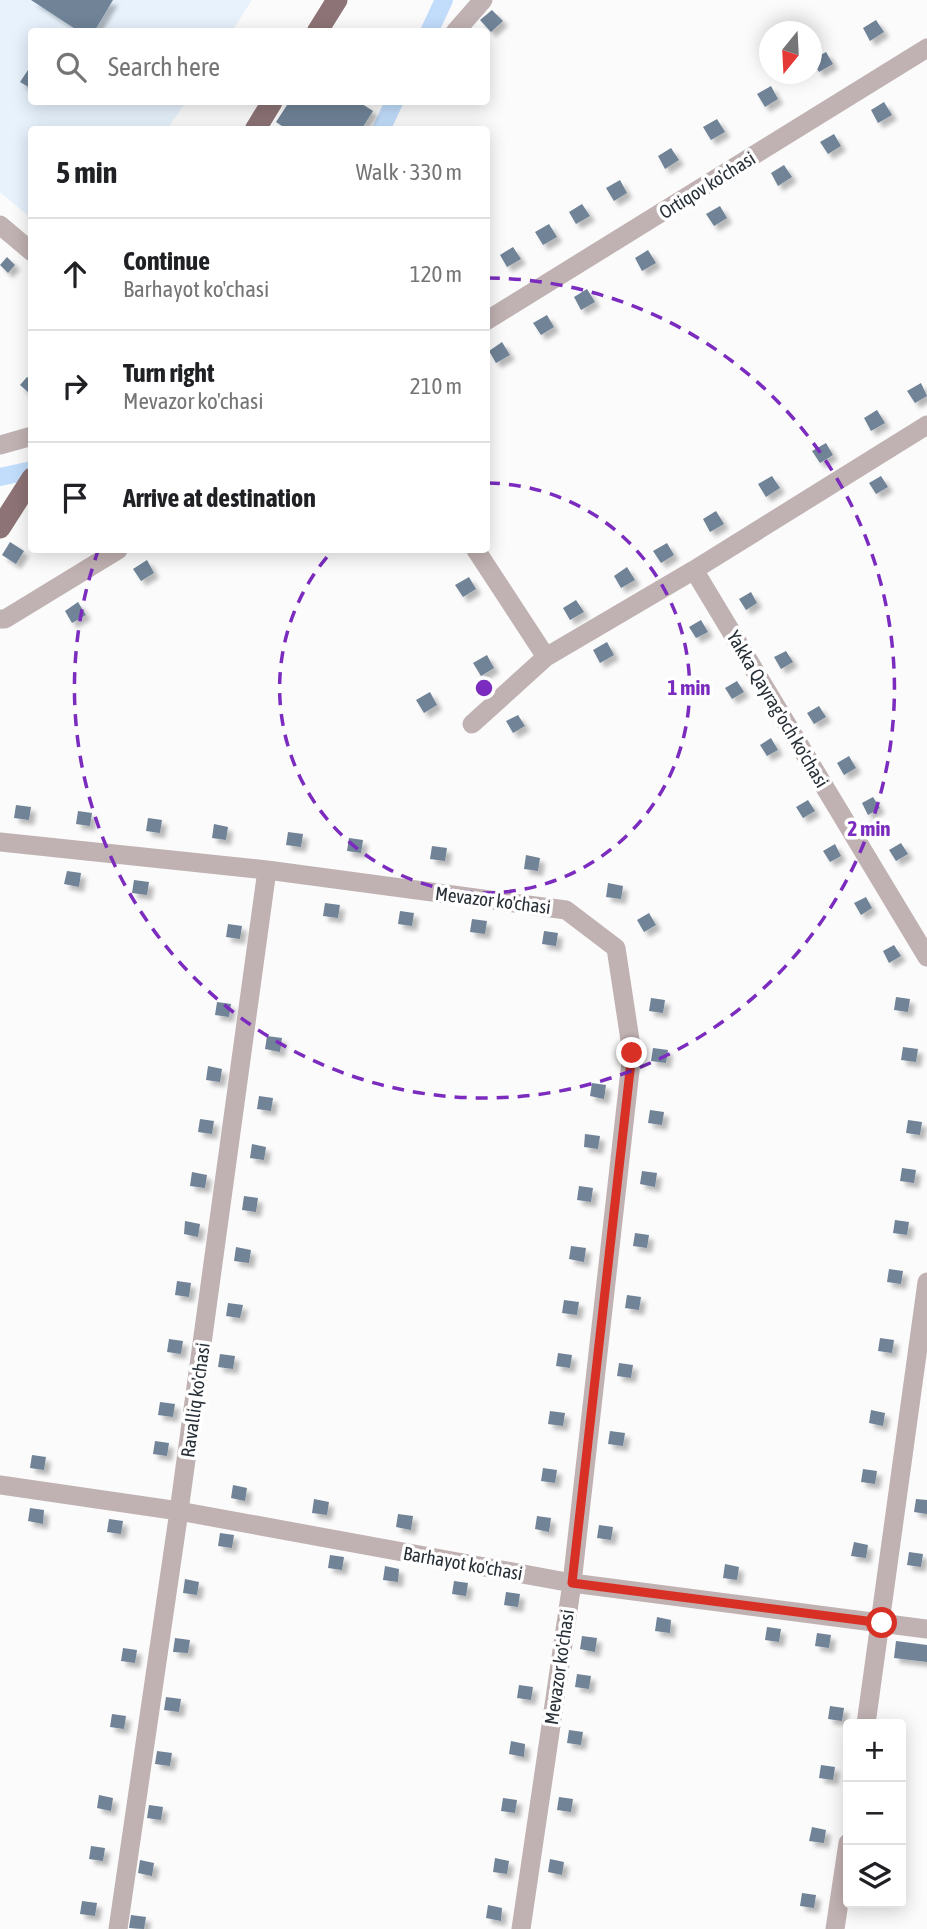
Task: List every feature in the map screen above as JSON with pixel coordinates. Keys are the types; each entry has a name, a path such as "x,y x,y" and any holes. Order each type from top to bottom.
{"main road":[{"path":"320,28 337,0"},
{"path":"257,126 270,105"},
{"path":"0,528 28,484"}],"street":[{"path":"458,28 483,0"},
{"name":"Ortiqov ko'chasi","path":"490,319 927,48"},
{"path":"0,225 28,249"},
{"path":"472,724 546,657 694,570 927,425"},
{"path":"0,445 28,437"},
{"path":"0,619 5,620 113,553"},
{"path":"479,553 546,657"},
{"name":"Yakka Qayrag'och ko'chasi","path":"694,570 927,957"},
{"name":"Mevazor ko'chasi","path":"0,842 267,870 566,910 616,948 632,1053 572,1583 521,1929"},
{"name":"Ravalliq ko'chasi","path":"118,1929 179,1511 267,870"},
{"path":"867,1719 927,1282"},
{"name":"Barhayot ko'chasi","path":"0,1485 179,1511 572,1583 927,1629"},
{"path":"835,1929 848,1845"}],"shaded area":[{"path":"0,0 252,0 234,28 28,28 28,105 184,105 169,126 28,126 28,215 0,192"}],"building":[{"path":"31,0 113,0 96,28 74,28"},
{"path":"492,10 503,21 491,32 480,20"},
{"path":"876,20 884,32 870,41 863,28"},
{"path":"826,52 833,64 822,70 822,54"},
{"path":"28,70 28,87 20,82"},
{"path":"771,86 778,99 765,107 757,94"},
{"path":"884,102 892,115 878,123 871,110"},
{"path":"287,105 364,105 373,111 364,126 282,126 276,122"},
{"path":"717,119 725,132 711,140 703,127"},
{"path":"834,134 841,146 828,154 820,142"},
{"path":"671,148 679,160 665,169 658,156"},
{"path":"784,165 792,177 778,186 771,173"},
{"path":"620,180 627,193 614,201 606,188"},
{"path":"582,204 590,216 576,224 569,212"},
{"path":"720,206 727,218 714,226 706,214"},
{"path":"549,224 557,237 543,245 535,232"},
{"path":"513,247 521,259 507,267 500,255"},
{"path":"648,250 656,263 642,271 635,258"},
{"path":"7,257 15,265 8,273 0,265"},
{"path":"587,289 595,302 581,310 574,297"},
{"path":"547,315 554,327 541,335 533,323"},
{"path":"502,342 510,355 496,363 490,350"},
{"path":"27,377 28,378 28,392 20,385"},
{"path":"921,383 927,396 915,403 907,391"},
{"path":"877,410 885,423 871,431 864,418"},
{"path":"826,443 833,455 820,463 812,451"},
{"path":"772,476 780,488 766,497 758,484"},
{"path":"881,476 888,487 876,494 869,483"},
{"path":"716,511 724,524 710,532 703,519"},
{"path":"10,542 24,551 16,564 2,555"},
{"path":"667,543 674,555 661,563 653,551"},
{"path":"147,560 154,573 141,581 133,569"},
{"path":"627,567 635,580 621,588 614,576"},
{"path":"469,577 476,589 463,597 455,585"},
{"path":"751,592 757,603 746,610 739,599"},
{"path":"576,600 584,612 570,620 563,608"},
{"path":"78,602 86,615 72,623 65,611"},
{"path":"701,620 708,632 696,638 689,627"},
{"path":"607,642 614,655 600,663 593,650"},
{"path":"786,651 793,662 781,669 774,657"},
{"path":"487,655 494,668 481,676 473,663"},
{"path":"737,681 744,692 732,699 725,688"},
{"path":"430,692 437,705 424,713 416,700"},
{"path":"819,706 826,717 814,724 807,713"},
{"path":"518,715 525,726 513,733 506,721"},
{"path":"771,738 778,750 767,756 760,745"},
{"path":"849,756 856,768 844,775 837,763"},
{"path":"873,797 880,808 868,815 862,803"},
{"path":"808,800 815,811 803,818 796,807"},
{"path":"16,805 31,807 29,820 14,818"},
{"path":"78,811 92,813 90,826 76,824"},
{"path":"148,818 162,820 160,833 146,831"},
{"path":"214,824 228,827 226,840 212,838"},
{"path":"288,832 303,834 301,847 286,845"},
{"path":"349,838 363,840 361,853 347,851"},
{"path":"901,843 908,854 896,861 889,850"},
{"path":"835,844 841,856 830,862 823,851"},
{"path":"432,846 447,848 445,861 430,859"},
{"path":"526,855 540,858 538,871 524,869"},
{"path":"67,871 81,873 79,887 64,884"},
{"path":"134,880 149,882 147,895 132,893"},
{"path":"608,883 623,886 621,899 606,897"},
{"path":"866,897 872,908 861,915 854,903"},
{"path":"325,903 340,905 338,918 323,916"},
{"path":"400,911 414,913 412,926 398,924"},
{"path":"649,913 656,925 644,932 637,920"},
{"path":"472,919 487,921 485,934 470,932"},
{"path":"228,924 242,926 240,939 226,937"},
{"path":"544,931 558,933 556,946 542,944"},
{"path":"894,945 901,956 889,963 883,951"},
{"path":"896,997 910,999 908,1012 894,1010"},
{"path":"651,998 665,1000 663,1013 649,1011"},
{"path":"217,1002 231,1004 229,1017 215,1015"},
{"path":"267,1036 282,1038 280,1052 265,1049"},
{"path":"903,1047 918,1049 916,1062 901,1060"},
{"path":"653,1048 668,1050 666,1063 651,1061"},
{"path":"208,1066 222,1069 220,1082 206,1080"},
{"path":"592,1083 606,1085 604,1099 590,1096"},
{"path":"259,1096 273,1098 271,1111 257,1109"},
{"path":"650,1110 664,1112 662,1125 648,1123"},
{"path":"200,1119 214,1121 212,1134 198,1132"},
{"path":"908,1120 922,1122 920,1135 906,1133"},
{"path":"585,1134 600,1136 598,1149 584,1147"},
{"path":"252,1144 266,1147 264,1160 250,1158"},
{"path":"902,1168 916,1170 914,1183 900,1181"},
{"path":"642,1171 657,1173 655,1187 640,1184"},
{"path":"192,1172 207,1175 205,1188 190,1186"},
{"path":"579,1186 593,1188 591,1202 577,1200"},
{"path":"244,1196 258,1198 256,1212 242,1210"},
{"path":"895,1220 909,1222 907,1235 893,1233"},
{"path":"185,1221 200,1224 198,1237 184,1234"},
{"path":"635,1233 649,1235 647,1248 633,1246"},
{"path":"571,1246 586,1248 584,1262 569,1259"},
{"path":"236,1247 251,1250 249,1263 234,1261"},
{"path":"889,1269 903,1271 901,1284 887,1282"},
{"path":"177,1281 191,1283 189,1297 175,1295"},
{"path":"627,1295 641,1297 639,1310 625,1308"},
{"path":"564,1300 579,1302 577,1315 562,1313"},
{"path":"228,1303 243,1305 240,1318 226,1316"},
{"path":"880,1338 894,1340 892,1353 878,1351"},
{"path":"169,1339 183,1341 181,1354 167,1352"},
{"path":"558,1353 572,1355 570,1368 556,1366"},
{"path":"220,1354 235,1356 233,1369 218,1367"},
{"path":"619,1363 633,1365 631,1378 617,1376"},
{"path":"160,1402 175,1404 173,1417 158,1415"},
{"path":"871,1410 885,1413 883,1426 869,1423"},
{"path":"550,1411 565,1413 563,1426 548,1424"},
{"path":"610,1431 625,1433 623,1446 608,1444"},
{"path":"155,1441 169,1443 167,1456 153,1454"},
{"path":"32,1455 46,1457 44,1470 30,1468"},
{"path":"543,1468 557,1470 555,1483 541,1481"},
{"path":"863,1469 877,1471 875,1484 861,1482"},
{"path":"233,1485 247,1488 245,1501 231,1498"},
{"path":"314,1499 329,1502 327,1515 312,1513"},
{"path":"916,1499 927,1500 927,1514 914,1512"},
{"path":"30,1508 44,1510 43,1524 28,1521"},
{"path":"398,1514 413,1516 411,1530 396,1527"},
{"path":"537,1516 551,1518 549,1532 535,1529"},
{"path":"109,1519 123,1521 121,1534 107,1532"},
{"path":"599,1525 613,1527 611,1540 597,1538"},
{"path":"220,1533 234,1535 232,1548 218,1546"},
{"path":"854,1542 868,1545 866,1558 851,1556"},
{"path":"909,1552 923,1554 921,1567 907,1565"},
{"path":"330,1555 344,1557 342,1570 328,1568"},
{"path":"725,1564 739,1567 737,1580 723,1578"},
{"path":"385,1566 399,1569 398,1582 383,1580"},
{"path":"185,1579 199,1582 197,1595 183,1593"},
{"path":"454,1581 468,1583 466,1596 452,1594"},
{"path":"506,1592 520,1594 518,1607 504,1605"},
{"path":"657,1617 671,1620 670,1633 655,1631"},
{"path":"767,1627 781,1629 779,1642 765,1640"},
{"path":"817,1633 831,1635 829,1648 815,1646"},
{"path":"582,1636 597,1638 595,1652 580,1649"},
{"path":"175,1638 190,1640 188,1653 173,1652"},
{"path":"896,1641 927,1645 927,1662 894,1658"},
{"path":"123,1648 137,1650 135,1663 121,1661"},
{"path":"577,1674 591,1676 589,1689 575,1687"},
{"path":"519,1685 533,1687 531,1700 517,1698"},
{"path":"166,1697 181,1699 179,1712 164,1710"},
{"path":"830,1706 844,1708 842,1721 828,1719"},
{"path":"112,1714 126,1716 124,1729 110,1727"},
{"path":"569,1730 583,1732 581,1745 567,1743"},
{"path":"511,1741 525,1744 524,1757 509,1754"},
{"path":"157,1751 172,1753 170,1766 155,1764"},
{"path":"821,1765 835,1767 833,1780 819,1778"},
{"path":"99,1795 113,1798 111,1811 97,1808"},
{"path":"559,1797 573,1799 571,1812 557,1810"},
{"path":"503,1798 517,1800 515,1813 501,1811"},
{"path":"149,1805 163,1807 161,1820 147,1818"},
{"path":"812,1827 826,1830 824,1843 809,1841"},
{"path":"91,1846 105,1848 103,1861 89,1859"},
{"path":"495,1858 509,1861 507,1874 493,1872"},
{"path":"550,1859 564,1862 562,1875 548,1872"},
{"path":"140,1860 154,1863 152,1876 138,1873"},
{"path":"802,1893 816,1895 814,1908 800,1906"},
{"path":"82,1901 97,1903 95,1916 80,1914"},
{"path":"488,1905 502,1908 501,1921 486,1918"},
{"path":"131,1915 146,1917 144,1929 129,1928"}],"waterway":[{"path":"431,28 444,0"},
{"path":"383,126 393,105"},
{"path":"0,477 28,471"}],"route":[{"path":"632,1053 572,1583 882,1623"}]}
